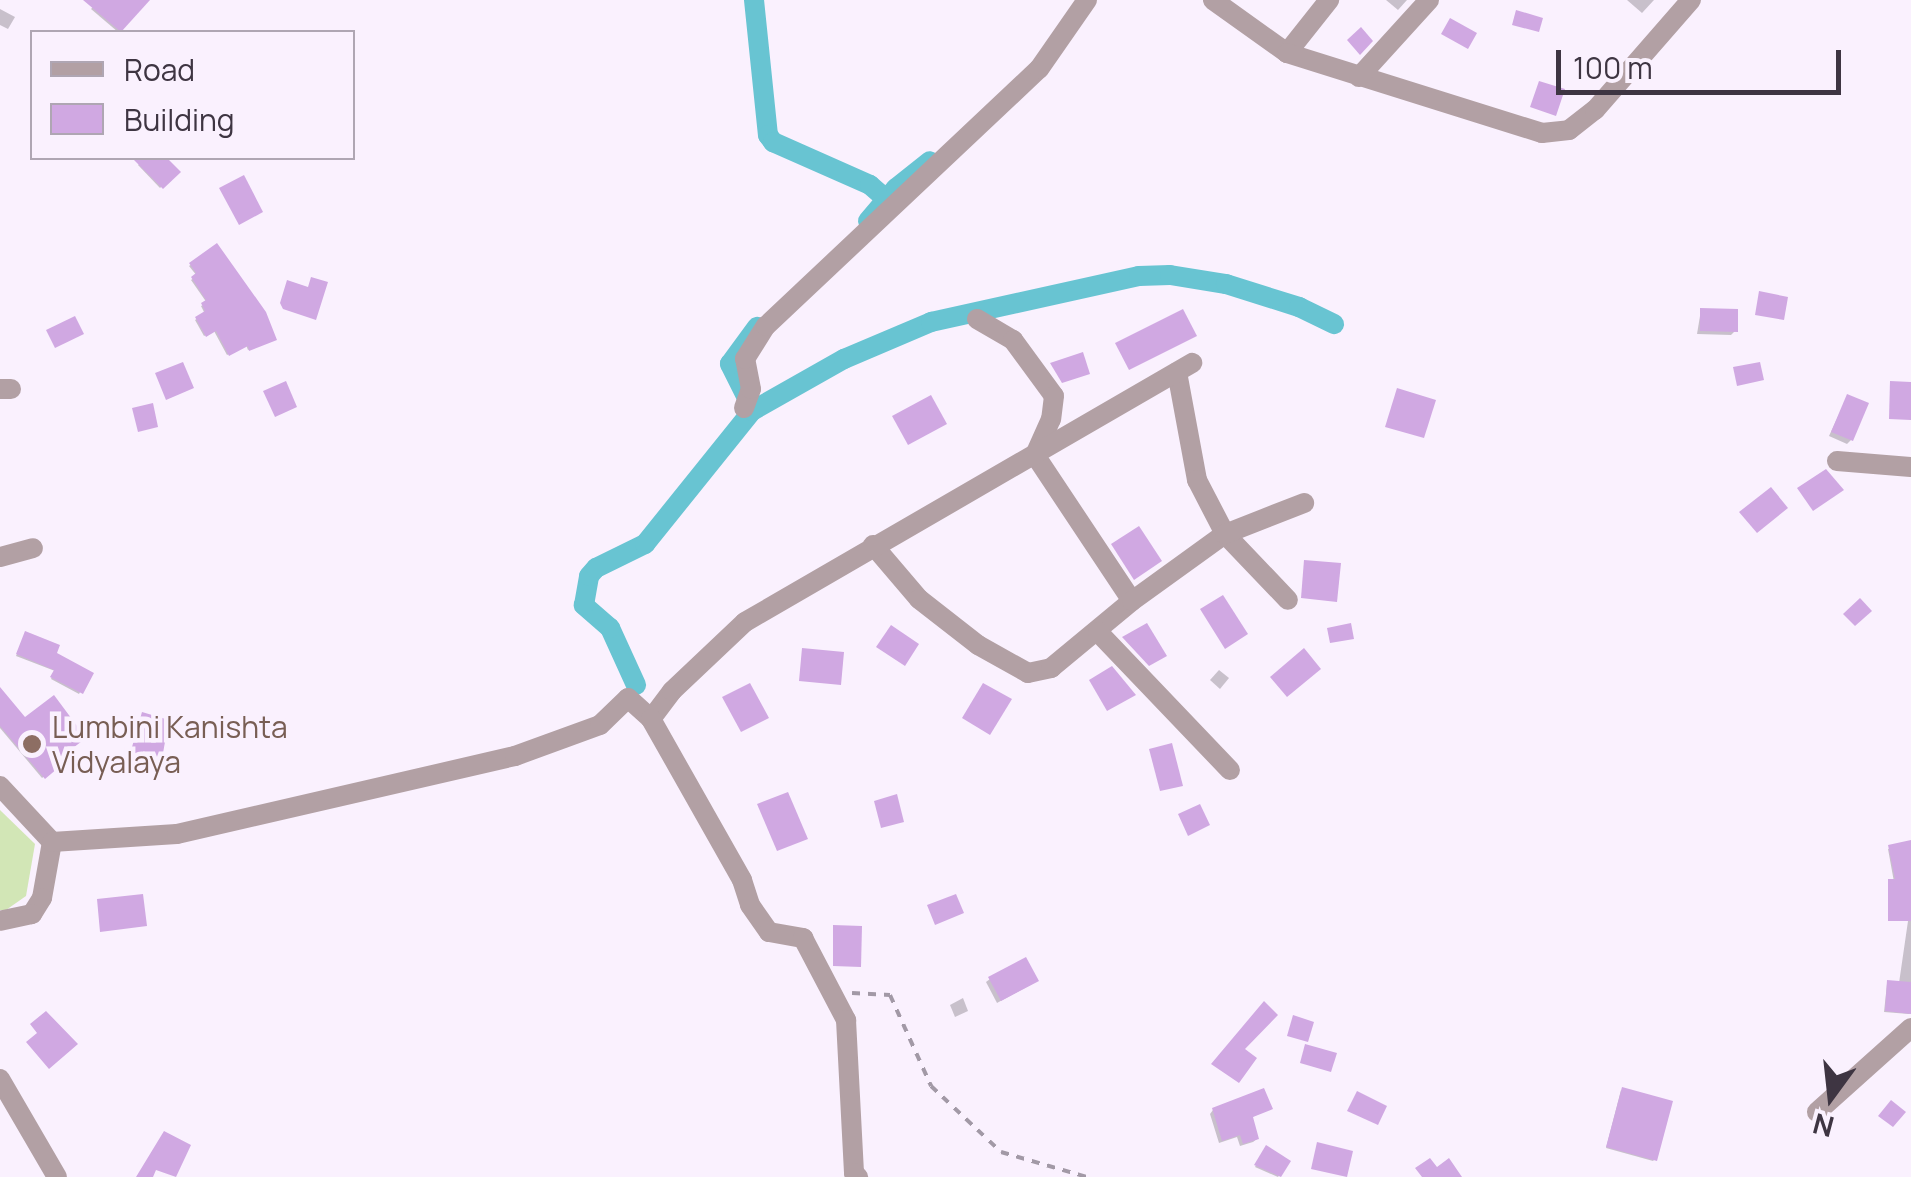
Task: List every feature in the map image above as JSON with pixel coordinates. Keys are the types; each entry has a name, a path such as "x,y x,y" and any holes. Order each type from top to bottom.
{"street":[{"path":"748,399 744,359 766,326 1039,69 1086,0"},
{"path":"1213,0 1287,52 1542,133 1569,130 1595,110 1691,0"},
{"path":"1287,52 1329,0"},
{"path":"1360,77 1428,0"},
{"path":"977,320 1013,340 1054,396 1051,419 1034,455"},
{"path":"651,719 672,691 745,622 1185,367 1197,480 1225,534 1288,600"},
{"path":"1034,455 1132,602"},
{"path":"1838,460 1911,467"},
{"path":"873,545 919,599 978,645 1028,673 1051,668 1225,534 1304,503"},
{"path":"0,557 33,548"},
{"path":"1098,632 1230,770"},
{"path":"52,842 177,834 515,756 600,725 628,698 651,719 742,880 750,905 770,932 803,938 846,1020 852,1057 854,1173 858,1177"},
{"path":"0,786 52,842"},
{"path":"0,922 32,914 42,898 52,842"},
{"path":"1817,1112 1911,1028"},
{"path":"0,1080 57,1177"}],"path":[{"path":"832,992 890,995 931,1086 1001,1152 1087,1177"}],"green space":[{"path":"0,810 35,844 26,896 6,910 0,910"}],"building":[{"path":"83,0 150,0 119,30"},
{"path":"1516,10 1543,18 1539,32 1512,25"},
{"path":"1450,18 1477,33 1468,49 1441,34"},
{"path":"1361,27 1373,41 1360,55 1347,40"},
{"path":"1539,81 1565,89 1556,116 1530,107"},
{"path":"134,160 169,160 181,172 163,189"},
{"path":"244,175 263,212 239,225 219,188"},
{"path":"217,243 266,312 277,340 249,351 248,346 229,356 216,331 206,337 195,317 205,311 201,303 206,300 191,277 196,273 189,263"},
{"path":"311,277 328,282 316,320 283,309 280,303 287,280 308,287"},
{"path":"1759,291 1788,297 1784,320 1755,315"},
{"path":"1700,308 1738,309 1738,332 1700,331"},
{"path":"1183,309 1197,336 1129,370 1115,343"},
{"path":"75,316 84,334 55,348 46,330"},
{"path":"1083,352 1090,374 1062,383 1050,363"},
{"path":"183,362 194,388 166,400 155,373"},
{"path":"1760,362 1764,380 1737,386 1733,367"},
{"path":"286,381 297,407 275,417 263,391"},
{"path":"1890,381 1911,382 1911,420 1889,419"},
{"path":"1397,388 1436,400 1424,438 1385,427"},
{"path":"1847,394 1869,403 1853,441 1831,432"},
{"path":"931,395 947,424 908,445 892,416"},
{"path":"153,403 158,427 138,432 132,408"},
{"path":"1826,469 1844,490 1813,511 1797,488"},
{"path":"1771,487 1788,508 1757,533 1739,512"},
{"path":"1139,526 1162,561 1134,580 1111,544"},
{"path":"1304,560 1341,563 1337,602 1301,598"},
{"path":"1223,595 1248,634 1225,649 1200,609"},
{"path":"1860,598 1872,611 1855,626 1843,614"},
{"path":"1147,623 1167,656 1149,666 1122,637"},
{"path":"1351,623 1354,639 1330,643 1327,628"},
{"path":"891,625 919,644 905,666 876,647"},
{"path":"25,631 60,645 57,653 94,673 83,694 50,677 54,670 16,654"},
{"path":"802,648 844,652 841,685 799,681"},
{"path":"1304,648 1321,669 1287,697 1270,677"},
{"path":"1112,666 1136,695 1107,711 1089,680"},
{"path":"750,683 769,718 741,732 722,697"},
{"path":"983,683 1012,699 990,735 962,718"},
{"path":"0,687 25,717 54,695 86,738 60,758 64,763 45,779 0,726"},
{"path":"142,712 169,720 159,775 126,768"},
{"path":"1172,743 1183,786 1160,791 1149,749"},
{"path":"788,792 808,839 777,851 757,804"},
{"path":"897,794 904,822 881,828 874,801"},
{"path":"1200,804 1210,825 1188,836 1178,814"},
{"path":"1911,840 1911,921 1888,921 1888,879 1895,879 1888,845"},
{"path":"143,894 147,926 100,932 97,899"},
{"path":"956,894 964,913 935,925 927,905"},
{"path":"833,925 862,926 861,967 833,966"},
{"path":"1026,957 1039,981 1001,1001 988,977"},
{"path":"1887,980 1911,982 1911,1014 1885,1011"},
{"path":"1264,1001 1278,1015 1245,1049 1257,1058 1239,1083 1211,1064"},
{"path":"46,1011 78,1044 49,1069 26,1042 37,1033 30,1024"},
{"path":"1293,1015 1314,1022 1308,1042 1287,1036"},
{"path":"1305,1044 1337,1053 1331,1072 1300,1063"},
{"path":"1622,1087 1673,1101 1657,1161 1606,1147"},
{"path":"1264,1088 1273,1109 1253,1117 1259,1139 1243,1144 1240,1135 1222,1141 1212,1108"},
{"path":"1357,1091 1387,1106 1378,1125 1347,1111"},
{"path":"1891,1100 1906,1112 1893,1127 1878,1116"},
{"path":"164,1131 191,1145 176,1177 156,1170 153,1177 136,1177"},
{"path":"1317,1142 1353,1151 1347,1177 1311,1169"},
{"path":"1266,1145 1291,1161 1281,1177 1254,1165"},
{"path":"1430,1158 1437,1167 1449,1158 1462,1177 1422,1177 1415,1168"}],"waterway":[{"path":"754,0 768,135 773,142 870,185 886,199"},
{"path":"868,221 896,188 930,161"},
{"path":"636,685 610,628 584,605 589,576 596,568 645,544 752,411 844,359 931,322 1139,276 1170,275 1226,284 1299,307 1334,324"},
{"path":"750,404 730,364 757,327"}],"place":[{"name":"Lumbini Kanishta Vidyalaya","path":"32,744"}]}
